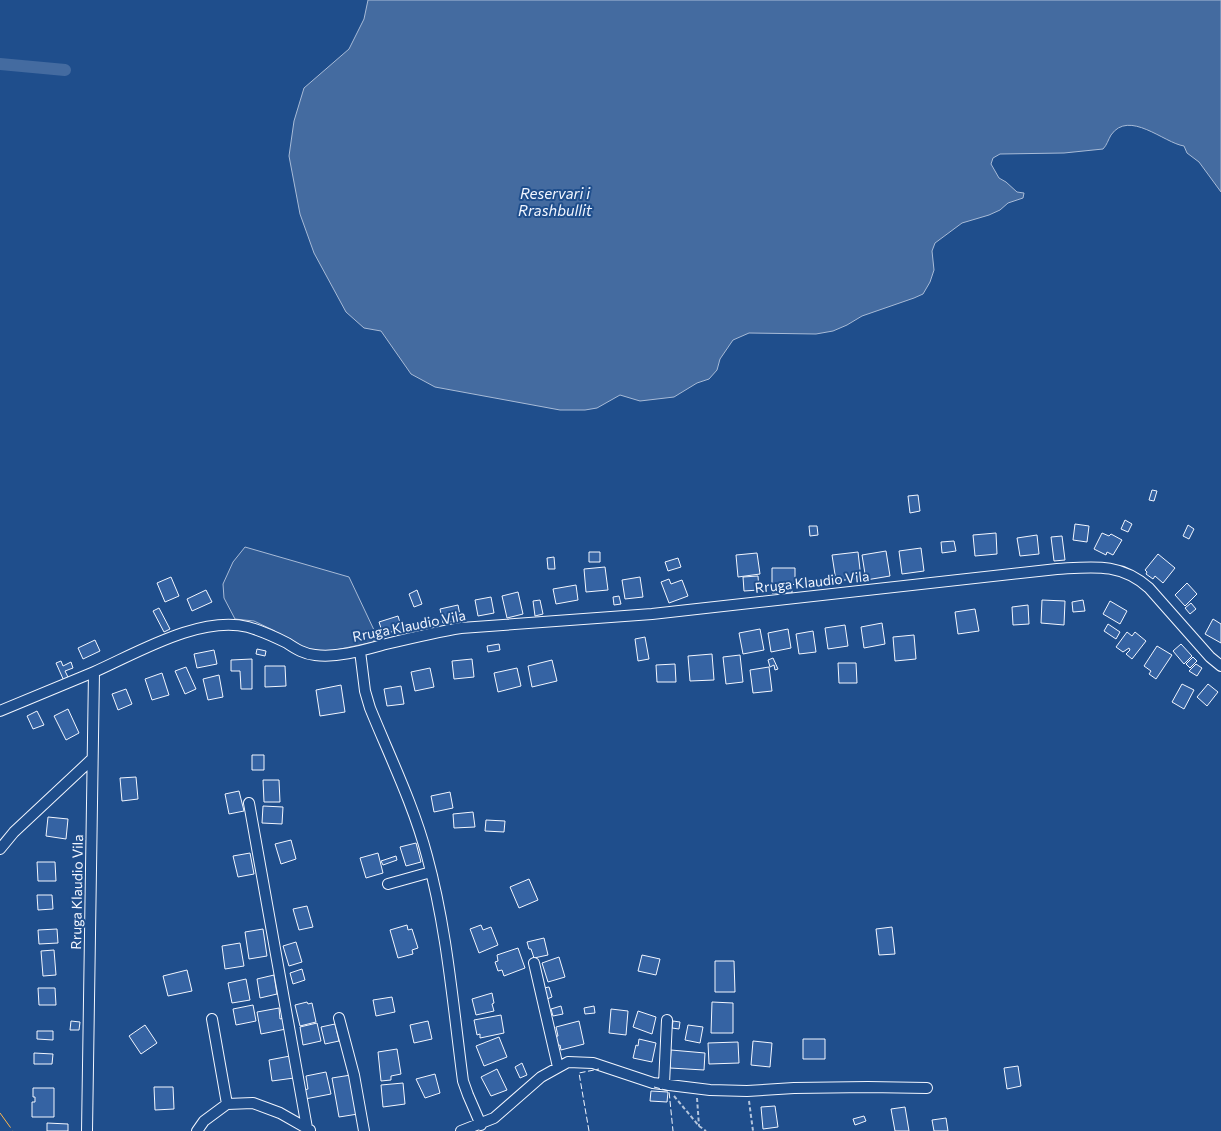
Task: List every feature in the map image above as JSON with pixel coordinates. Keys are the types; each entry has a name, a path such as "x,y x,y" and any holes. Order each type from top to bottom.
{"street":[{"name":"Rruga Klaudio Vila","path":"87,1131 94,672 178,634 225,624 248,627 268,634 301,652 315,655 331,655 461,628 652,614 1056,569 1110,568 1127,572 1138,578 1210,657 1221,666"},
{"path":"360,650 365,691 370,708 420,831 431,872 445,940 463,1081 480,1124"},
{"path":"0,710 94,672"},
{"path":"0,849 14,832 92,759"},
{"path":"249,803 309,1130"},
{"path":"388,884 431,872"},
{"path":"534,963 558,1068"},
{"path":"339,1018 354,1074 364,1131"},
{"path":"212,1019 227,1104"},
{"path":"666,1084 667,1020"},
{"path":"461,1131 494,1118 541,1077 568,1062 593,1063 653,1082 696,1088 748,1091 794,1088 927,1088"},
{"path":"197,1131 204,1121 227,1104 253,1103 280,1113 309,1130"}],"path":[{"path":"666,1084 699,1126 706,1131"},
{"path":"696,1088 699,1126"},
{"path":"748,1091 753,1131"}],"shaded area":[{"path":"245,547 349,577 374,630 374,642 311,655 282,640 275,631 254,621 235,619 224,598 223,584 233,562"}],"water":[{"name":"Reservari i Rrashbullit","path":"368,0 1221,0 1221,192 1199,162 1187,153 1184,146 1137,126 1127,125 1118,128 1111,135 1103,149 1064,153 1000,154 993,158 991,164 999,178 1017,192 1024,193 1023,198 1008,203 1000,210 989,215 962,223 935,243 932,251 934,270 923,294 862,316 833,331 816,334 749,333 733,340 720,359 717,370 709,379 697,383 674,397 640,401 620,395 597,408 560,410 435,387 411,374 381,331 364,328 346,312 314,253 300,214 289,156 294,121 304,88 349,49 364,19"}],"building":[{"path":"1152,490 1157,491 1154,501 1149,500"},
{"path":"918,495 920,511 910,513 908,496"},
{"path":"1125,520 1132,524 1128,532 1121,529"},
{"path":"1075,524 1089,526 1087,542 1073,540"},
{"path":"1188,525 1194,529 1189,539 1183,536"},
{"path":"809,526 817,526 818,535 810,536"},
{"path":"996,533 997,554 975,556 973,535"},
{"path":"1102,533 1109,536 1111,534 1122,540 1113,555 1107,552 1106,555 1094,549"},
{"path":"1037,535 1039,554 1020,556 1017,538"},
{"path":"1062,536 1065,560 1054,561 1051,537"},
{"path":"954,541 956,551 942,553 941,542"},
{"path":"921,548 924,571 902,574 899,551"},
{"path":"886,551 890,576 866,580 862,555"},
{"path":"589,552 600,552 600,562 589,562"},
{"path":"858,552 861,578 836,581 832,555"},
{"path":"757,553 760,574 738,577 736,555"},
{"path":"1158,554 1175,568 1163,583 1155,576 1153,579 1146,574 1145,570"},
{"path":"554,557 555,569 548,569 547,558"},
{"path":"678,558 681,567 668,571 665,562"},
{"path":"605,567 608,590 586,592 584,569"},
{"path":"772,568 795,568 795,584 792,585 792,593 772,593"},
{"path":"758,576 759,590 744,591 743,577"},
{"path":"171,577 179,596 165,602 157,583"},
{"path":"640,577 643,597 625,599 622,580"},
{"path":"669,579 671,584 682,580 688,596 669,603 661,582"},
{"path":"1187,583 1197,594 1185,606 1175,595"},
{"path":"576,585 578,600 556,604 553,589"},
{"path":"206,590 212,602 192,611 187,599"},
{"path":"417,590 422,604 414,607 409,594"},
{"path":"518,592 523,614 507,618 502,596"},
{"path":"619,596 621,604 614,605 613,597"},
{"path":"491,597 494,613 478,616 475,600"},
{"path":"540,600 543,614 535,616 533,601"},
{"path":"1042,600 1065,601 1064,625 1041,623"},
{"path":"1083,600 1085,611 1073,612 1072,602"},
{"path":"1110,601 1127,611 1120,624 1103,614"},
{"path":"1191,603 1196,609 1190,614 1185,608"},
{"path":"458,605 461,620 443,623 440,609"},
{"path":"1028,605 1029,624 1013,625 1012,607"},
{"path":"159,608 170,629 164,632 153,611"},
{"path":"975,609 979,631 958,634 955,612"},
{"path":"398,616 402,629 383,634 379,622"},
{"path":"1213,619 1221,624 1221,643 1205,634"},
{"path":"882,623 885,644 864,648 861,627"},
{"path":"1108,624 1120,632 1116,639 1104,631"},
{"path":"845,625 848,646 828,649 825,628"},
{"path":"760,629 764,650 743,654 739,633"},
{"path":"788,629 791,648 771,652 768,633"},
{"path":"813,631 816,652 799,654 796,634"},
{"path":"1127,632 1132,636 1135,632 1146,641 1132,659 1126,654 1130,650 1129,648 1123,652 1116,647"},
{"path":"914,635 916,659 895,661 893,637"},
{"path":"645,637 649,659 638,661 635,639"},
{"path":"95,640 100,651 83,659 78,648"},
{"path":"499,644 500,650 488,652 487,646"},
{"path":"1181,644 1192,656 1184,664 1173,651"},
{"path":"1157,646 1172,655 1156,679 1149,674 1151,671 1144,666"},
{"path":"257,649 266,651 265,656 256,654"},
{"path":"214,650 217,664 197,668 194,654"},
{"path":"712,654 714,680 690,681 688,656"},
{"path":"740,655 743,682 726,684 723,657"},
{"path":"1193,657 1197,661 1190,668 1186,664"},
{"path":"773,658 778,669 775,670 774,665 770,667 768,660"},
{"path":"252,659 252,689 241,689 240,671 231,671 231,660"},
{"path":"472,659 474,677 454,679 452,661"},
{"path":"552,660 557,681 532,687 528,666"},
{"path":"61,661 63,666 71,662 73,668 65,671 69,679 64,681 56,663"},
{"path":"838,663 856,663 857,683 839,683"},
{"path":"675,664 676,682 657,682 656,665"},
{"path":"1196,664 1202,668 1197,676 1189,671"},
{"path":"265,666 285,666 286,686 265,687"},
{"path":"186,667 196,689 185,694 175,671"},
{"path":"769,667 772,691 753,693 750,670"},
{"path":"430,668 434,687 415,691 411,672"},
{"path":"517,668 521,686 498,692 494,673"},
{"path":"162,673 169,695 152,700 145,679"},
{"path":"219,675 223,697 208,700 203,679"},
{"path":"1182,684 1194,690 1184,709 1172,702"},
{"path":"1208,684 1218,692 1207,706 1197,697"},
{"path":"341,685 345,712 320,716 316,690"},
{"path":"401,686 404,704 387,706 384,689"},
{"path":"126,689 132,704 118,710 112,694"},
{"path":"68,709 79,733 66,740 54,716"},
{"path":"37,711 44,725 33,729 27,716"},
{"path":"252,755 264,755 264,770 252,770"},
{"path":"136,777 138,799 122,801 120,778"},
{"path":"263,780 279,780 280,802 264,802"},
{"path":"239,791 244,811 229,814 225,794"},
{"path":"450,792 453,808 434,812 431,796"},
{"path":"263,806 283,807 282,824 262,823"},
{"path":"473,812 475,827 454,828 453,814"},
{"path":"48,817 68,819 66,839 46,836"},
{"path":"486,820 505,821 504,832 485,831"},
{"path":"291,840 296,859 281,864 275,844"},
{"path":"416,843 421,862 406,866 400,847"},
{"path":"250,853 254,874 238,877 233,856"},
{"path":"378,853 383,873 366,878 360,858"},
{"path":"396,856 397,860 383,865 381,861"},
{"path":"37,862 55,862 56,881 38,881"},
{"path":"529,879 538,900 519,908 510,887"},
{"path":"37,895 52,895 53,909 38,910"},
{"path":"307,906 313,927 299,930 293,909"},
{"path":"407,925 408,930 412,929 418,948 412,950 413,954 398,958 390,930"},
{"path":"481,925 483,930 491,927 498,945 479,953 470,929"},
{"path":"892,927 895,954 879,955 876,929"},
{"path":"57,929 58,943 39,944 38,930"},
{"path":"263,929 267,956 249,959 245,932"},
{"path":"544,938 548,955 534,958 527,942"},
{"path":"296,942 302,962 289,966 283,946"},
{"path":"240,943 244,966 225,969 222,946"},
{"path":"518,948 525,968 504,976 502,970 498,971 495,962 498,961 497,955"},
{"path":"54,950 56,975 43,976 41,951"},
{"path":"642,955 660,959 656,975 638,971"},
{"path":"559,957 565,977 548,982 542,963"},
{"path":"715,961 734,961 735,992 715,992"},
{"path":"302,969 305,980 293,984 290,973"},
{"path":"187,970 192,991 168,996 163,976"},
{"path":"274,975 277,994 260,998 257,979"},
{"path":"246,979 250,1000 232,1003 228,983"},
{"path":"549,987 552,997 547,999 544,988"},
{"path":"38,988 55,988 56,1005 39,1005"},
{"path":"492,993 494,1011 476,1015 472,999"},
{"path":"392,997 395,1012 376,1016 373,1000"},
{"path":"307,1002 308,1004 312,1003 316,1022 300,1026 295,1005"},
{"path":"712,1002 733,1003 733,1033 711,1033"},
{"path":"253,1005 256,1021 236,1025 233,1009"},
{"path":"561,1006 563,1014 553,1016 551,1009"},
{"path":"594,1006 595,1013 585,1014 584,1008"},
{"path":"279,1008 280,1019 284,1018 286,1029 261,1034 257,1012"},
{"path":"611,1009 628,1011 626,1035 609,1033"},
{"path":"638,1011 656,1017 652,1034 633,1027"},
{"path":"501,1015 504,1033 480,1038 480,1034 477,1035 474,1020"},
{"path":"71,1021 80,1022 79,1030 70,1030"},
{"path":"428,1021 432,1039 414,1043 410,1025"},
{"path":"579,1021 584,1044 561,1050 560,1045 557,1046 554,1037 558,1036 556,1027"},
{"path":"673,1021 680,1022 679,1029 672,1028"},
{"path":"317,1023 321,1041 303,1045 300,1027"},
{"path":"335,1024 339,1041 325,1044 321,1027"},
{"path":"145,1025 157,1043 141,1054 129,1036"},
{"path":"688,1025 703,1027 700,1043 685,1040"},
{"path":"37,1031 53,1031 53,1040 37,1039"},
{"path":"499,1037 507,1057 484,1066 476,1046"},
{"path":"639,1039 656,1043 652,1062 633,1058"},
{"path":"803,1039 825,1039 825,1059 803,1059"},
{"path":"753,1041 772,1043 770,1067 751,1065"},
{"path":"738,1042 739,1063 709,1064 708,1043"},
{"path":"397,1049 401,1074 391,1076 391,1080 381,1081 378,1052"},
{"path":"671,1050 705,1053 704,1070 670,1068"},
{"path":"34,1053 53,1054 52,1064 34,1064"},
{"path":"290,1056 294,1078 272,1081 269,1060"},
{"path":"522,1063 527,1075 520,1078 515,1067"},
{"path":"1018,1066 1021,1086 1007,1089 1004,1068"},
{"path":"497,1069 507,1090 491,1096 481,1077"},
{"path":"326,1072 331,1094 305,1099 304,1090 308,1089 306,1076"},
{"path":"435,1074 440,1093 425,1098 416,1079"},
{"path":"351,1075 358,1114 339,1117 332,1078"},
{"path":"403,1083 405,1104 383,1107 381,1085"},
{"path":"154,1087 173,1087 174,1109 155,1110"},
{"path":"33,1088 54,1088 54,1117 32,1117 32,1102 35,1102"},
{"path":"651,1091 668,1092 667,1102 650,1101"},
{"path":"775,1106 778,1127 763,1129 761,1107"},
{"path":"905,1107 909,1131 895,1131 891,1109"},
{"path":"864,1116 866,1121 855,1125 853,1119"},
{"path":"946,1118 948,1131 934,1131 932,1120"},
{"path":"47,1123 68,1124 68,1131 47,1131"}],"waterway":[{"path":"0,64 65,70"}],"fence":[{"path":"589,1131 579,1073 599,1069"},
{"path":"654,1087 669,1091 673,1131"}],"power":[{"path":"0,1113 13,1131"}]}
